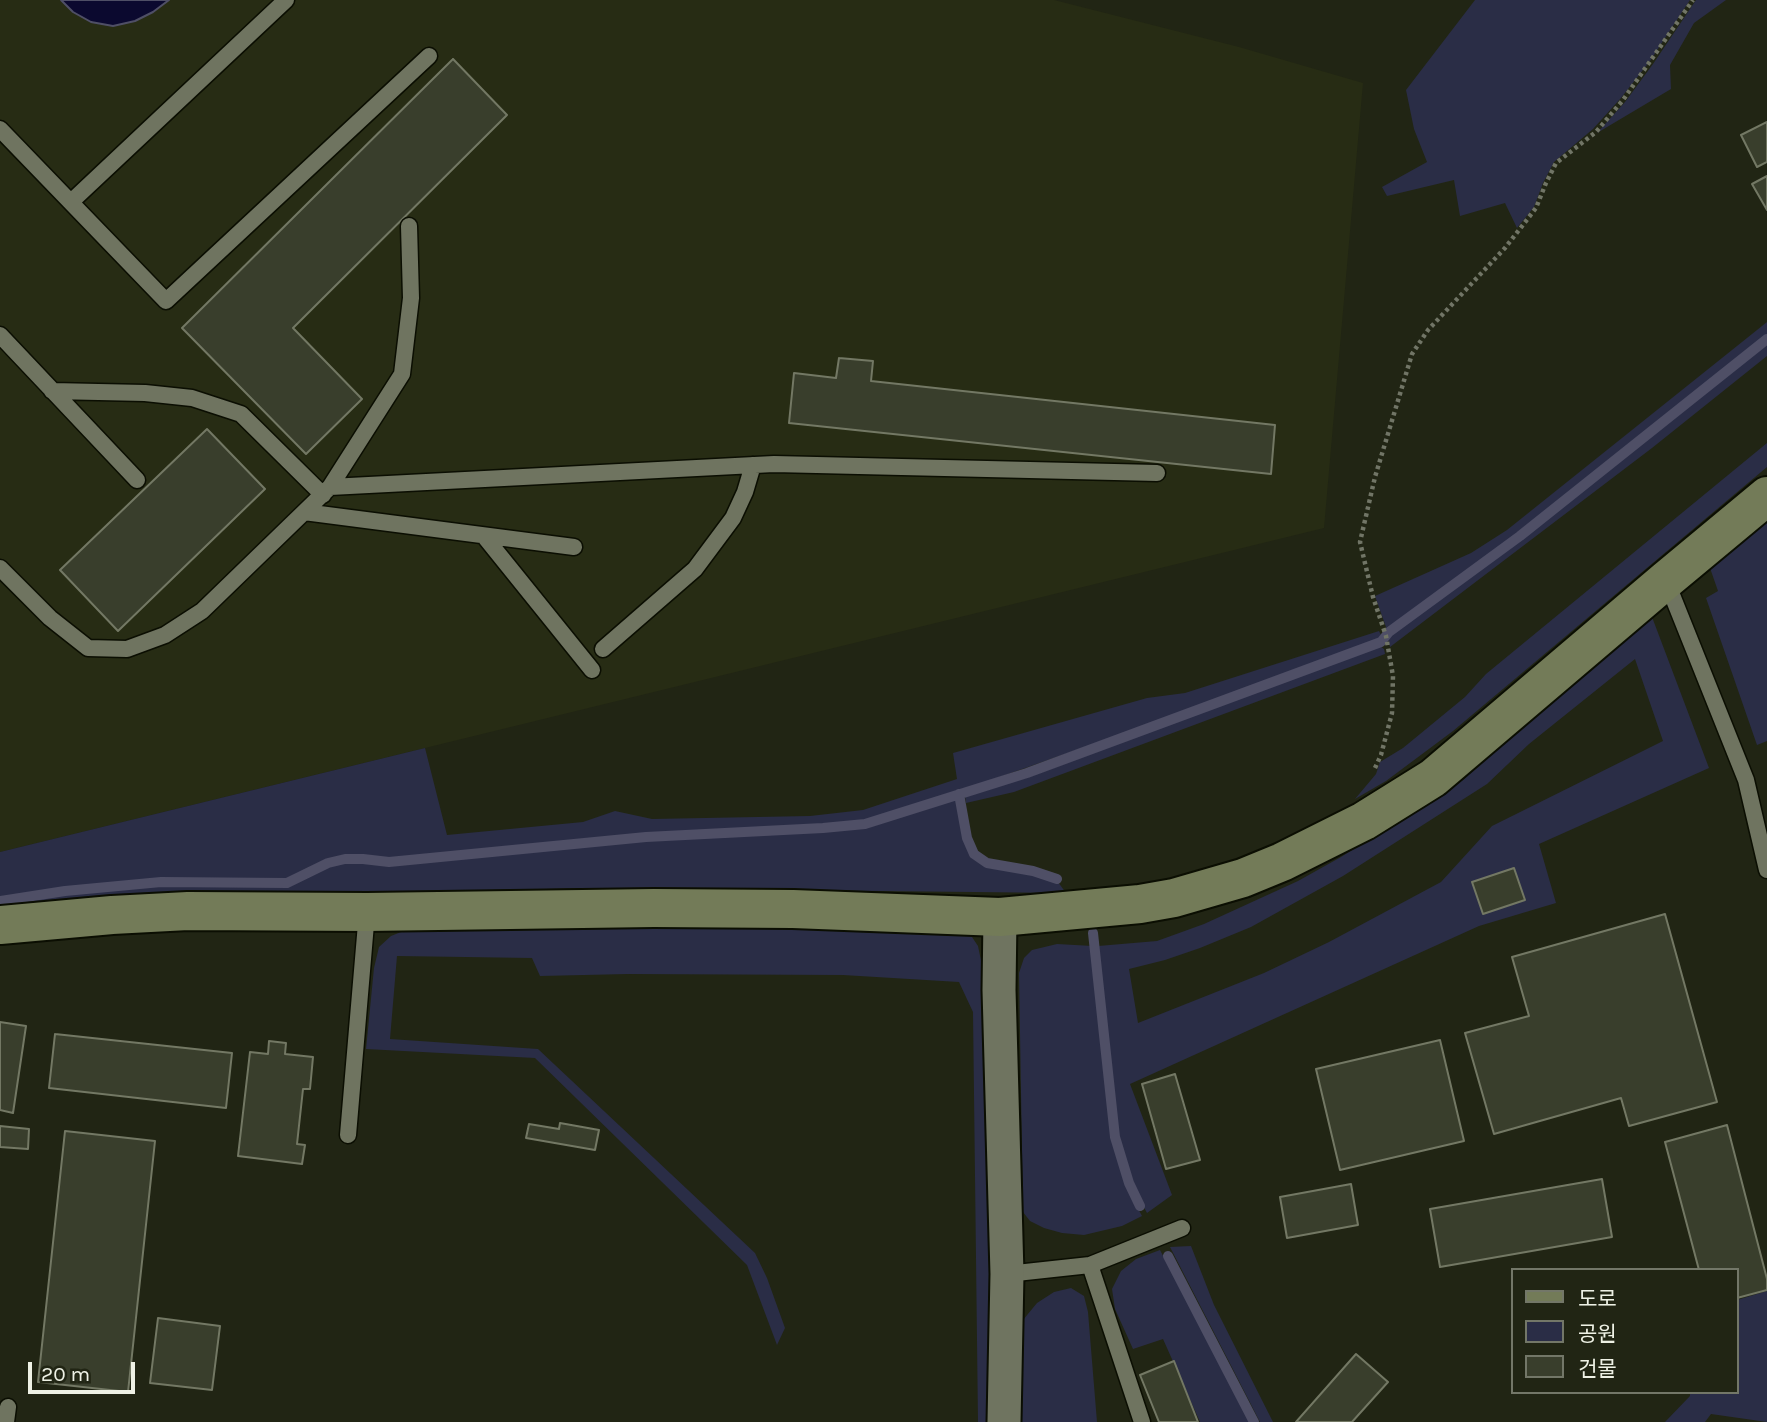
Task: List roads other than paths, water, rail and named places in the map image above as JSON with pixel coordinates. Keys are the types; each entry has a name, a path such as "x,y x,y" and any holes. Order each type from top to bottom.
{"street":[{"path":"0,925 188,911 793,909 1000,917 1140,904 1174,898 1243,878 1282,862 1364,821 1433,778 1767,496"},
{"path":"1000,917 999,990 1007,1274 1004,1422"}],"lane":[{"path":"72,201 286,0"},
{"path":"0,129 166,301 429,56"},
{"path":"0,568 50,618 89,648 127,649 165,635 202,611 327,491 402,374 411,298 409,226"},
{"path":"0,335 137,480"},
{"path":"52,391 145,393 192,398 241,414 327,491 788,464 1157,472"},
{"path":"603,649 695,569 733,518 753,465"},
{"path":"304,512 574,547"},
{"path":"484,536 592,670"},
{"path":"1666,580 1746,780 1767,870"},
{"path":"348,1135 367,912"},
{"path":"1007,1274 1090,1265 1181,1228"},
{"path":"1090,1265 1142,1422"}],"waterway":[{"path":"0,901 65,891 161,882 287,883 328,863 345,859 389,862 646,837 865,824 1027,773 1381,642 1389,632 1520,536 1767,339"},
{"path":"959,794 967,838 974,854 987,863 1033,871 1057,879"},
{"path":"1093,933 1115,1137 1129,1183 1140,1206"},
{"path":"1168,1256 1254,1422"}]}
